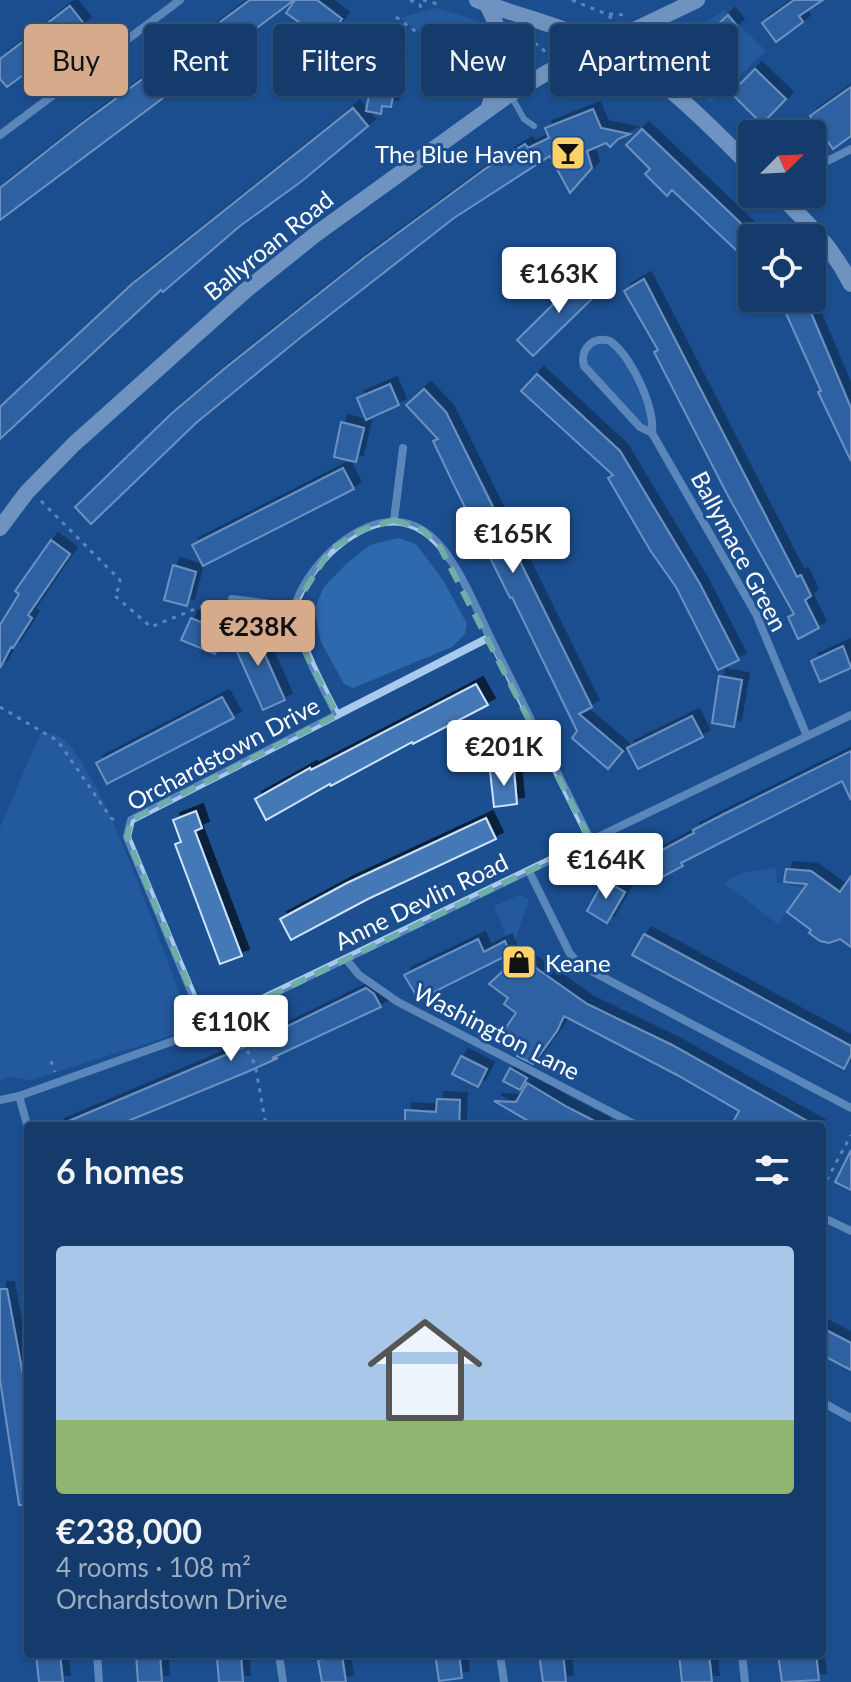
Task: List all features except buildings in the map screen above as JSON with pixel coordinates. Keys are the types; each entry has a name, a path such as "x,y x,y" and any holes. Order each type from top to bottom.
{"main road":[{"name":"Ballyroan Road","path":"647,24 697,0"},
{"path":"482,2 550,24"},
{"path":"482,2 497,25 503,55 489,107"},
{"name":"Ballyroan Road","path":"0,528 27,492 74,444 245,291 316,234 507,96"},
{"path":"677,96 738,155"},
{"path":"793,208 819,233 851,284"}],"street":[{"path":"0,135 180,0"},
{"path":"826,162 851,149"},
{"name":"Ballymace Green","path":"652,433 654,418 630,364 610,341 598,340 589,344 582,357 586,371 640,427 652,433 756,614 807,736"},
{"path":"394,520 403,448"},
{"path":"232,599 294,607 310,574 330,550 362,530 394,520 423,530 440,547 458,573 591,841"},
{"name":"Orchardstown Drive","path":"294,607 305,652 337,715"},
{"name":"Orchardstown Drive","path":"125,826 147,811 490,637"},
{"name":"Anne Devlin Road","path":"0,1100 161,1047 206,1027 851,715"},
{"path":"125,826 206,1027"},
{"path":"529,871 578,964 851,1108"},
{"name":"Washington Lane","path":"346,959 359,975 398,1002 630,1122"},
{"path":"19,1096 26,1122"},
{"path":"826,1219 851,1231"},
{"path":"826,1404 851,1418"},
{"path":"97,1658 99,1682"},
{"path":"280,1658 283,1682"},
{"path":"501,1658 504,1682"},
{"path":"742,1658 745,1682"}],"lane":[{"path":"511,96 524,119 534,126"}],"path":[{"path":"410,0 420,5 422,11"},
{"path":"423,0 441,5"},
{"path":"572,0 614,19"},
{"path":"396,17 421,35"},
{"path":"534,44 547,54"},
{"path":"44,503 120,580 114,595 151,627 215,601"},
{"path":"0,707 58,741 111,818 125,826"},
{"path":"236,1030 255,1064 265,1122"},
{"path":"826,1182 851,1135"}],"highlighted area":[{"path":"394,520 423,530 440,547 591,841 206,1027 127,837 131,820 337,715 305,652 294,607 330,550 362,530"}],"shaded area":[{"path":"437,8 479,24 421,24 421,32 400,18"},
{"path":"724,10 766,51 738,77 738,24 705,24"},
{"path":"703,96 718,96 710,103"},
{"path":"600,340 615,345 625,361 657,436 595,379 587,362 591,346"},
{"path":"398,538 416,544 443,580 467,624 465,634 452,647 353,688 344,684 321,642 314,610 324,587 346,564 370,545"},
{"path":"41,732 59,736 75,752 92,780 129,860 184,1005 185,1018 173,1035 31,1080 10,1077 0,1080 0,828"},
{"path":"775,868 777,883 804,888 778,924 724,883 742,873"},
{"path":"519,895 529,899 512,950 494,906"}],"place":[{"name":"The Blue Haven","path":"568,153"},
{"name":"Keane","path":"519,962"}]}
